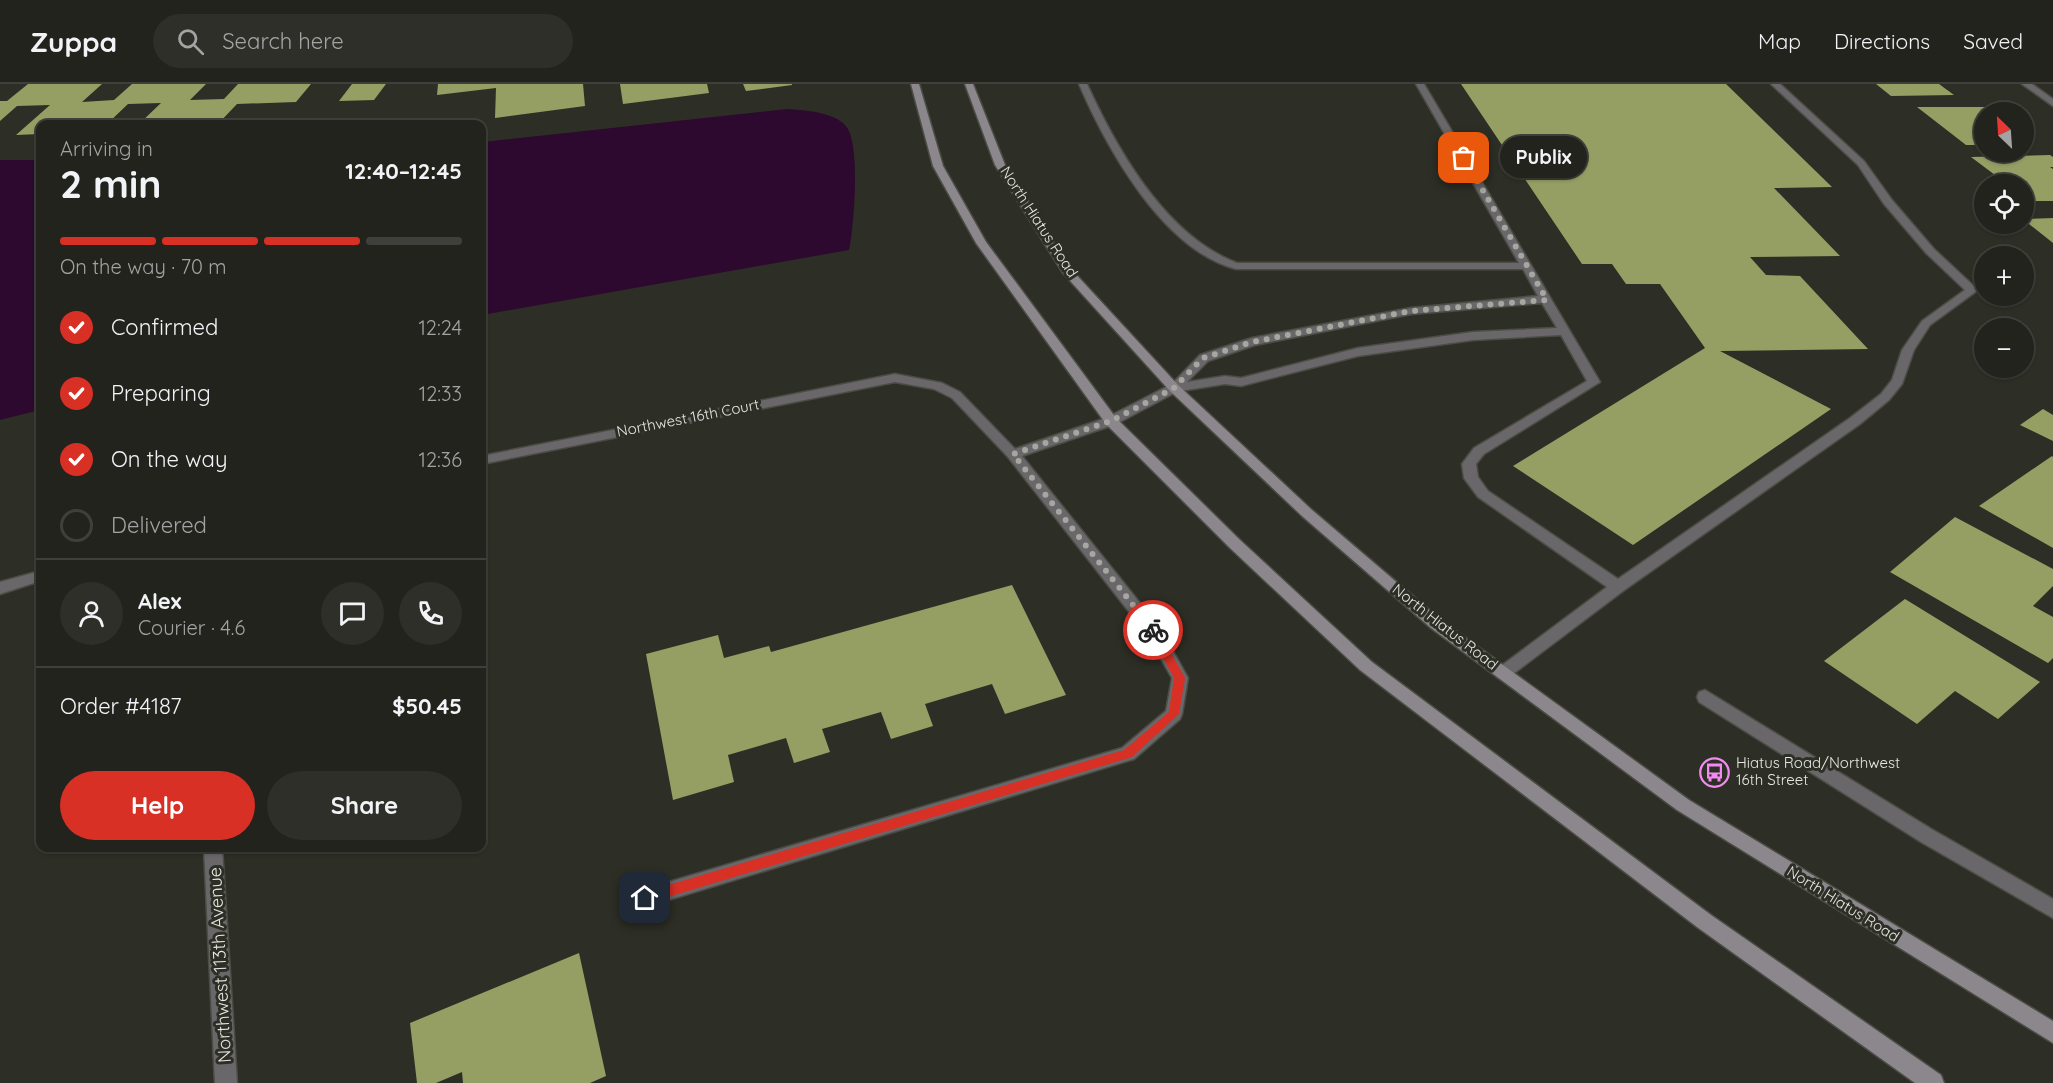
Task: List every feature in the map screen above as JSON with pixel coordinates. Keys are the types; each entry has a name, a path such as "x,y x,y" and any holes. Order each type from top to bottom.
{"main road":[{"path":"915,84 938,166 981,243 1111,421 1235,544 1366,666 1704,921 1933,1083"},
{"name":"North Hiatus Road","path":"969,84 1000,165 1067,270 1174,388 1306,513 1437,624 1683,806 2053,1033"}],"street":[{"path":"1083,84 1093,110 1137,181 1175,226 1214,259 1236,266 1528,266"},
{"path":"1420,84 1594,382 1479,451 1469,464 1471,478 1483,494 1503,509 1618,588"},
{"path":"1503,673 1618,588 1855,421 1885,397 1898,381 1908,350 1926,323 1972,290 1930,251 1888,202 1861,163 1775,84"},
{"path":"2026,84 2053,103"},
{"path":"645,898 1128,754 1174,714 1180,678 1154,632 1013,454 1111,421 1174,388 1203,358 1252,342 1411,311 1547,300"},
{"path":"1174,388 1224,380 1241,382 1358,352 1473,336 1566,331"},
{"name":"Northwest 16th Court","path":"486,459 895,378 938,386 956,395 1013,454"},
{"path":"0,588 36,577"},
{"path":"1705,696 1927,836 2053,909"},
{"name":"Northwest 113th Avenue","path":"213,852 226,1083"}],"shaded area":[{"path":"787,109 829,115 843,123 852,139 855,170 854,207 849,250 486,314 486,142"},
{"path":"0,160 36,160 36,411 0,420"}],"building":[{"path":"28,84 102,84 82,102 114,100 132,84 206,84 190,100 224,99 238,84 311,84 296,102 237,104 222,120 143,120 161,103 128,104 111,120 36,120 36,134 16,135 50,105 17,106 0,121 0,101 7,101"},
{"path":"352,84 386,84 374,100 339,101"},
{"path":"438,84 583,84 585,106 495,118 496,88 437,95"},
{"path":"620,84 707,84 709,93 623,104"},
{"path":"743,84 792,84 792,85 746,91"},
{"path":"1461,84 1726,84 1832,187 1774,188 1840,256 1750,257 1766,275 1800,276 1868,349 1720,351 1831,409 1633,545 1513,466 1705,348 1660,284 1626,284 1612,264 1582,264"},
{"path":"1876,84 1939,84 1954,95 1891,96"},
{"path":"1917,107 1974,107 1974,145 1966,145"},
{"path":"2034,155 2053,157 2053,167 2050,167 2053,169 2053,201 2034,201 2034,174 1994,174 1978,162 2034,162"},
{"path":"2053,218 2053,243 2034,228 2034,219"},
{"path":"2043,409 2053,415 2053,441 2020,425"},
{"path":"2053,457 2053,548 1979,506"},
{"path":"1955,517 2053,569 2053,586 2033,606 2053,617 2053,658 2048,663 1890,572"},
{"path":"1012,585 1066,695 1005,714 992,684 925,704 933,726 891,739 881,712 822,729 830,752 794,763 786,738 728,755 734,782 673,800 646,654 718,635 724,658 769,646 771,652"},
{"path":"1905,599 2040,682 1998,719 1955,691 1917,724 1824,661"},
{"path":"579,953 606,1076 590,1083 463,1083 462,1072 436,1083 417,1083 410,1023"}],"way so far":[{"path":"1153,630 1013,454 1111,421 1174,388 1203,358 1252,342 1411,311 1547,300 1464,158"}],"place":[{"name":"Publix","path":"1464,158"},
{"name":"Hiatus Road/Northwest 16th Street","path":"1715,772"}],"route":[{"path":"645,898 1128,754 1174,714 1180,678 1153,630"}]}
